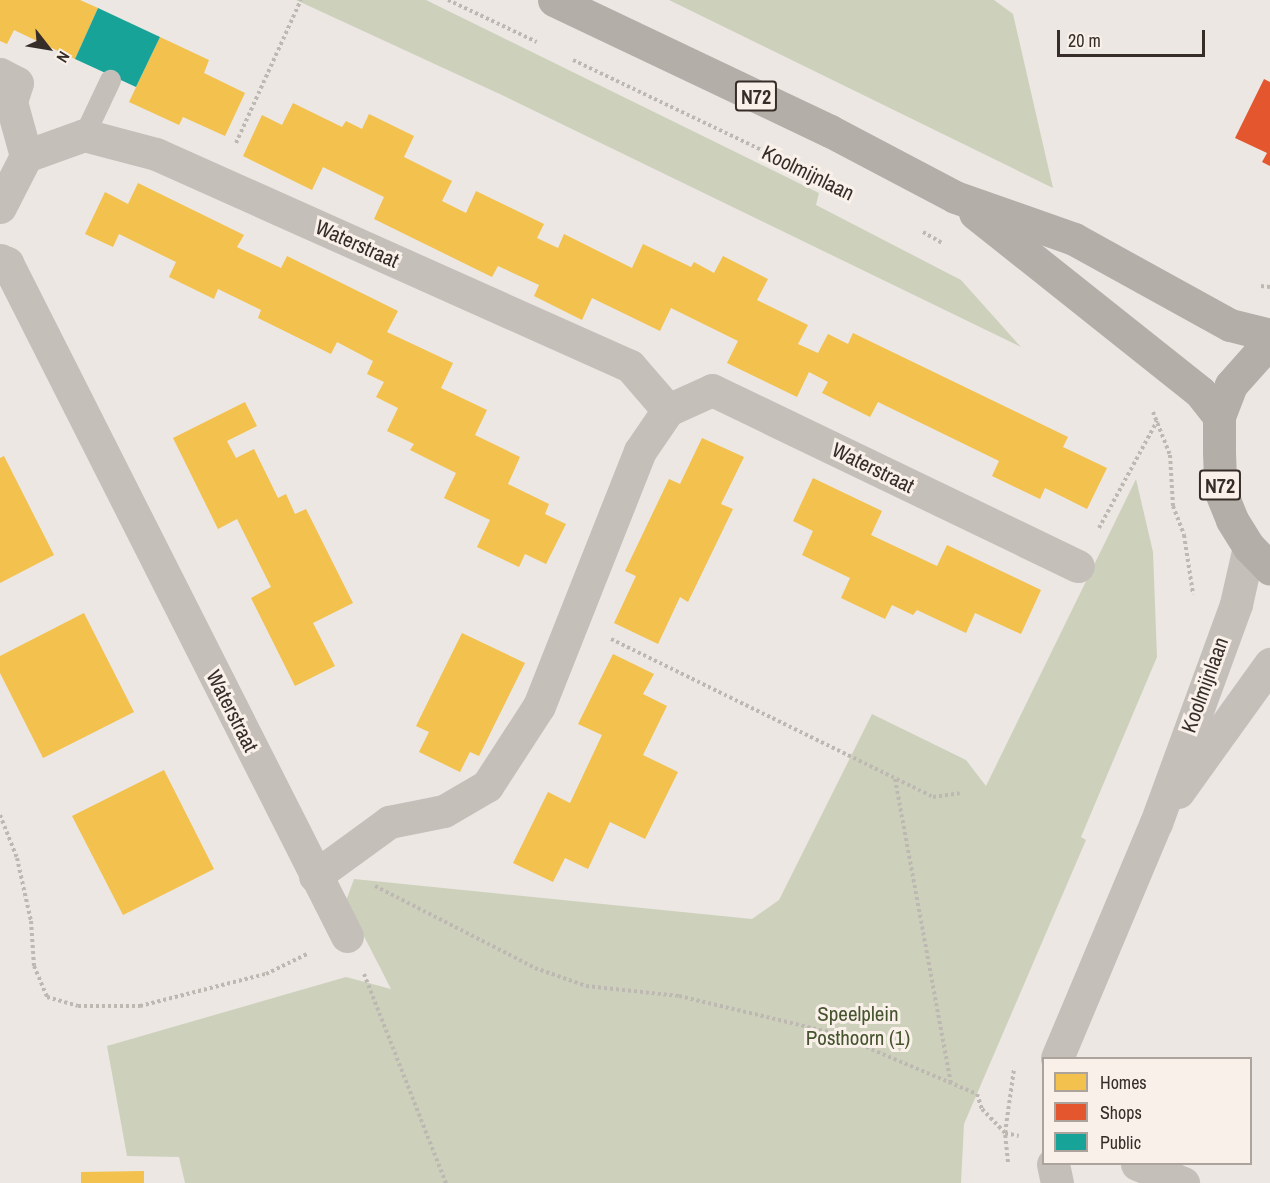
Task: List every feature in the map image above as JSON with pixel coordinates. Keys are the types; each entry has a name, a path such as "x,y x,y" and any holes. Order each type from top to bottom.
{"main road":[{"name":"N72","path":"554,0 830,130 955,197 1074,239 1230,325 1270,335"},
{"name":"N72","path":"955,197 1200,392 1219,416"},
{"name":"Koolmijnlaan","path":"1259,558 1220,490 1219,416 1231,385 1270,341"}],"street":[{"path":"0,74 17,83 11,102 26,156 0,207"},
{"name":"Waterstraat","path":"84,135 156,154 630,366 668,410 712,390 1078,566"},
{"path":"26,156 84,135"},
{"name":"Waterstraat","path":"0,260 7,263 321,872 347,936"},
{"path":"321,872 389,822 444,811 486,786 539,706 640,451 668,410"},
{"name":"Koolmijnlaan","path":"1058,1057 1156,823 1236,604 1259,558"},
{"name":"Koolmijnlaan","path":"1156,823 1270,664"},
{"path":"1053,1165 1057,1183"},
{"path":"1139,1165 1183,1183"}],"lane":[{"path":"84,135 110,80"}],"path":[{"path":"218,182 301,0"},
{"path":"448,0 543,46"},
{"name":"Koolmijnlaan","path":"565,56 841,188"},
{"path":"912,226 950,248"},
{"path":"1160,361 1138,393 1157,420 1170,455 1173,506 1184,535 1194,605"},
{"path":"1078,566 1157,420"},
{"path":"573,620 933,797 960,793"},
{"path":"895,778 951,1083"},
{"path":"0,815 17,858 32,921 34,966 47,997 78,1006 140,1006 266,974 347,936 438,1156 446,1183"},
{"path":"321,872 354,875 535,968 586,986 679,996 833,1033 977,1094 982,1109 1005,1133"}],"green space":[{"path":"296,0 426,0 819,193 816,205 961,280 1021,347 504,96"},
{"path":"669,0 994,0 1013,14 1053,188"},
{"name":"Speelplein Posthoorn (1)","path":"1136,479 1153,552 1157,657 1081,837 1086,840 964,1124 961,1183 185,1183 179,1157 127,1156 107,1046 346,977 391,989 346,901 354,879 752,919 779,900 872,714 966,760 986,786"}],"building: Homes":[{"path":"0,0 80,0 98,8 75,59 14,30 7,44 0,41"},
{"path":"160,37 209,60 204,73 245,93 225,136 183,117 179,125 129,102"},
{"path":"293,103 342,127 346,121 362,129 369,114 414,136 404,157 452,181 442,201 466,213 476,191 544,224 537,238 558,248 564,234 632,268 643,244 691,267 694,262 714,273 723,256 768,279 757,300 808,325 798,344 818,353 828,334 848,344 853,333 1068,437 1063,447 1107,468 1087,509 1045,488 1040,499 992,476 999,461 878,402 870,417 822,393 828,382 809,372 797,397 727,363 738,341 671,308 660,331 592,298 582,320 534,296 539,285 498,266 492,277 374,219 384,197 323,167 312,190 243,156 262,115 282,125"},
{"path":"138,183 244,235 237,247 281,268 287,256 398,311 387,332 453,363 441,388 487,410 475,435 520,457 508,484 549,504 545,514 566,524 546,564 525,554 519,567 477,547 490,520 444,498 456,473 410,450 414,444 387,431 398,408 376,397 384,382 367,374 373,361 337,342 331,354 258,318 261,310 218,289 214,299 169,277 176,262 119,234 113,247 85,234 105,192 128,204"},
{"path":"245,402 257,426 227,441 236,458 254,449 278,498 286,494 295,514 306,509 353,603 313,623 335,666 295,686 251,598 271,587 237,519 218,529 173,438"},
{"path":"702,438 744,457 721,504 733,509 688,602 680,597 658,644 614,623 636,576 625,571 669,479 680,484"},
{"path":"4,456 54,555 0,583 0,458"},
{"path":"813,478 882,511 871,535 937,566 947,545 1041,590 1021,634 975,613 966,633 917,610 913,615 892,605 885,619 841,598 850,578 802,555 813,531 793,521"},
{"path":"84,613 134,712 43,758 0,673 0,656"},
{"path":"462,633 525,663 479,756 470,752 460,772 419,752 429,732 416,726"},
{"path":"613,654 654,674 643,694 667,706 643,755 678,772 645,839 610,822 588,869 565,858 553,882 513,863 548,792 570,803 602,735 578,724"},
{"path":"164,770 214,869 123,915 72,816"},
{"path":"144,1171 144,1183 81,1183 81,1172"}],"building: Shops":[{"path":"1264,79 1270,82 1270,166 1262,162 1267,153 1235,138"}],"building: Public":[{"path":"98,8 160,37 136,87 75,59"}]}
